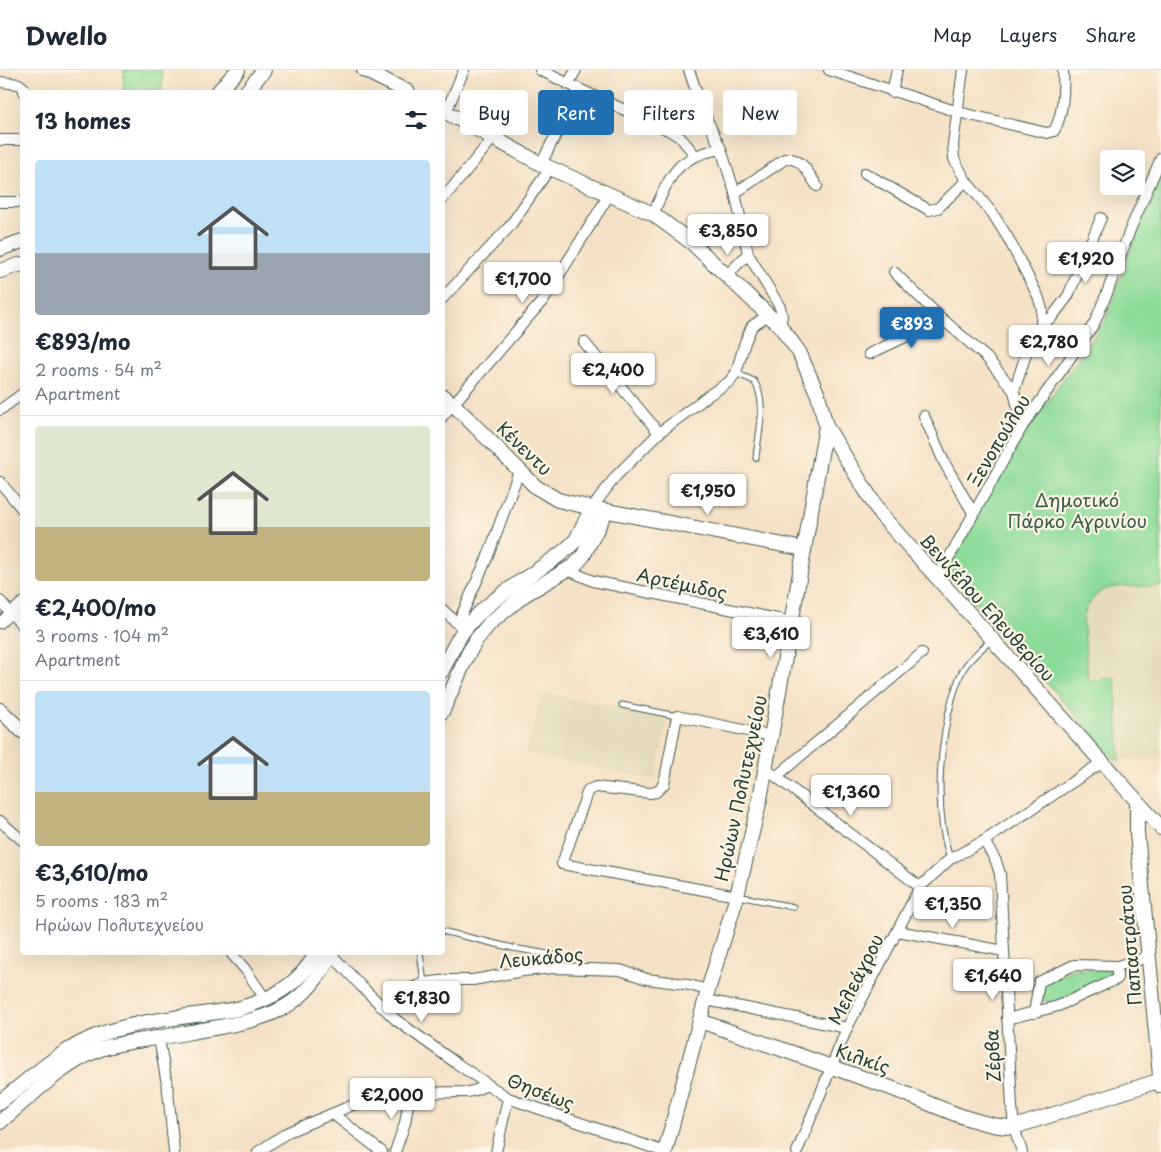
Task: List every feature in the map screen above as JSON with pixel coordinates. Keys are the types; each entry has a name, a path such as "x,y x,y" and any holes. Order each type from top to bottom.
{"street":[{"path":"220,90 238,70"},
{"path":"248,90 264,70"},
{"path":"364,70 404,90"},
{"path":"445,109 464,70"},
{"path":"540,70 675,134 681,138 695,155"},
{"path":"568,84 576,70"},
{"path":"689,70 702,108 721,149 735,193 748,254 780,307 782,316 780,326"},
{"path":"829,70 958,112 1046,133 1054,131 1057,126 1062,102 1063,70"},
{"path":"892,92 897,70"},
{"path":"963,70 953,155 966,181 1002,228 1038,296 1043,312 1041,324 1026,351 1014,391"},
{"path":"0,82 19,84 24,90"},
{"path":"445,296 510,226 545,166 579,89"},
{"path":"445,112 545,166 653,214 687,239 780,326 799,352 818,395 826,426"},
{"path":"445,196 494,137"},
{"path":"0,140 20,140"},
{"path":"653,214 676,171 695,155 721,149"},
{"path":"735,193 785,159 790,158 801,163 817,186"},
{"name":"Ξενοπούλου","path":"937,577 1022,427 1088,333 1099,313 1130,230 1161,158"},
{"path":"865,173 929,210 938,208 966,181"},
{"path":"448,400 545,298 609,195"},
{"path":"0,202 20,202"},
{"path":"1041,324 1052,318 1068,296 1101,218"},
{"path":"0,249 20,242"},
{"path":"726,276 748,254"},
{"path":"0,272 20,265"},
{"path":"894,272 938,316 987,358 1014,391 1022,427"},
{"path":"461,627 555,559 576,540 592,508 616,476 659,433 729,382 736,374 745,342 752,326 768,315"},
{"path":"869,354 916,332 938,316"},
{"path":"584,342 659,433"},
{"path":"0,410 20,395"},
{"name":"Κένεντυ","path":"448,400 519,472 546,494 558,500 804,550"},
{"path":"924,416 944,462 973,513"},
{"name":"Ηρώων Πολυτεχνείου","path":"665,1152 707,995 772,773 772,736 826,426"},
{"name":"Βενιζέλου Ελευθερίου","path":"826,426 881,515 1161,828"},
{"path":"445,665 519,472"},
{"path":"0,482 20,507"},
{"path":"445,705 467,656 476,640 490,623 524,595 568,570 583,556 606,511 608,487"},
{"name":"Αρτέμιδος","path":"568,570 593,580 792,622"},
{"path":"0,602 20,623"},
{"path":"0,623 20,605"},
{"path":"445,612 461,627"},
{"path":"920,887 772,773 922,653"},
{"path":"0,710 20,729"},
{"path":"737,896 562,864 588,790 596,787 650,793 660,789 664,784 677,716 772,736"},
{"name":"Μελεάγρου","path":"797,1152 847,1028 920,887 950,859 984,841 1101,763"},
{"name":"Παπαστράτου","path":"1137,801 1137,833 1161,1086"},
{"path":"0,821 20,838"},
{"name":"Ζέρβα","path":"984,841 996,861 1000,874 1014,1127 1022,1152"},
{"path":"898,931 1004,951"},
{"path":"233,955 246,969 266,1000"},
{"path":"0,1102 51,1062 88,1039 130,1026 237,1009 266,1000 294,981 316,955"},
{"path":"0,1122 58,1074 97,1051 118,1043 159,1038 249,1021 283,1009 297,1000 310,987 323,970 330,955"},
{"name":"Θησέως","path":"333,955 380,1006 400,1023 508,1098 665,1152"},
{"path":"1034,1013 1039,982 1074,964 1116,966 1148,957"},
{"path":"1007,1019 1058,1006 1117,979 1116,966"},
{"name":"Λευκάδος","path":"380,1006 405,990 424,983 448,980 473,980 523,971 563,968 620,970 647,979 685,984 707,995 847,1028"},
{"name":"Κιλκίς","path":"700,1022 965,1116 996,1126 1014,1127"},
{"path":"159,1038 168,1091 174,1152"},
{"path":"1014,1127 1161,1080"},
{"path":"258,1152 288,1132 365,1100 410,1093 468,1092 487,1085"},
{"path":"395,1152 407,1115 410,1093"},
{"path":"496,1152 508,1098"},
{"path":"333,1114 382,1152"}],"lane":[{"path":"736,374 754,381 760,395 762,406 756,458"},
{"path":"950,859 944,841 940,794 947,717 964,668 992,639"},
{"path":"622,705 677,716"},
{"path":"737,896 793,907"},
{"path":"445,932 513,948 554,955 558,958 563,968"},
{"path":"420,955 424,983"}],"shaded area":[{"path":"1161,586 1161,758 1120,760 1115,678 1088,680 1083,619 1085,609 1089,603 1107,588"},
{"path":"544,693 669,717 654,780 525,753"}],"green space":[{"path":"124,70 162,70 162,90 123,90"},
{"name":"Δημοτικό Πάρκο Αγρινίου","path":"1161,174 1161,586 1106,589 1097,594 1091,601 1083,619 1088,680 1115,678 1120,760 1115,760 949,573 946,566 1028,429 1106,319 1146,205"},
{"path":"1074,969 1114,970 1114,974 1054,1003 1040,1000 1043,984"}]}
